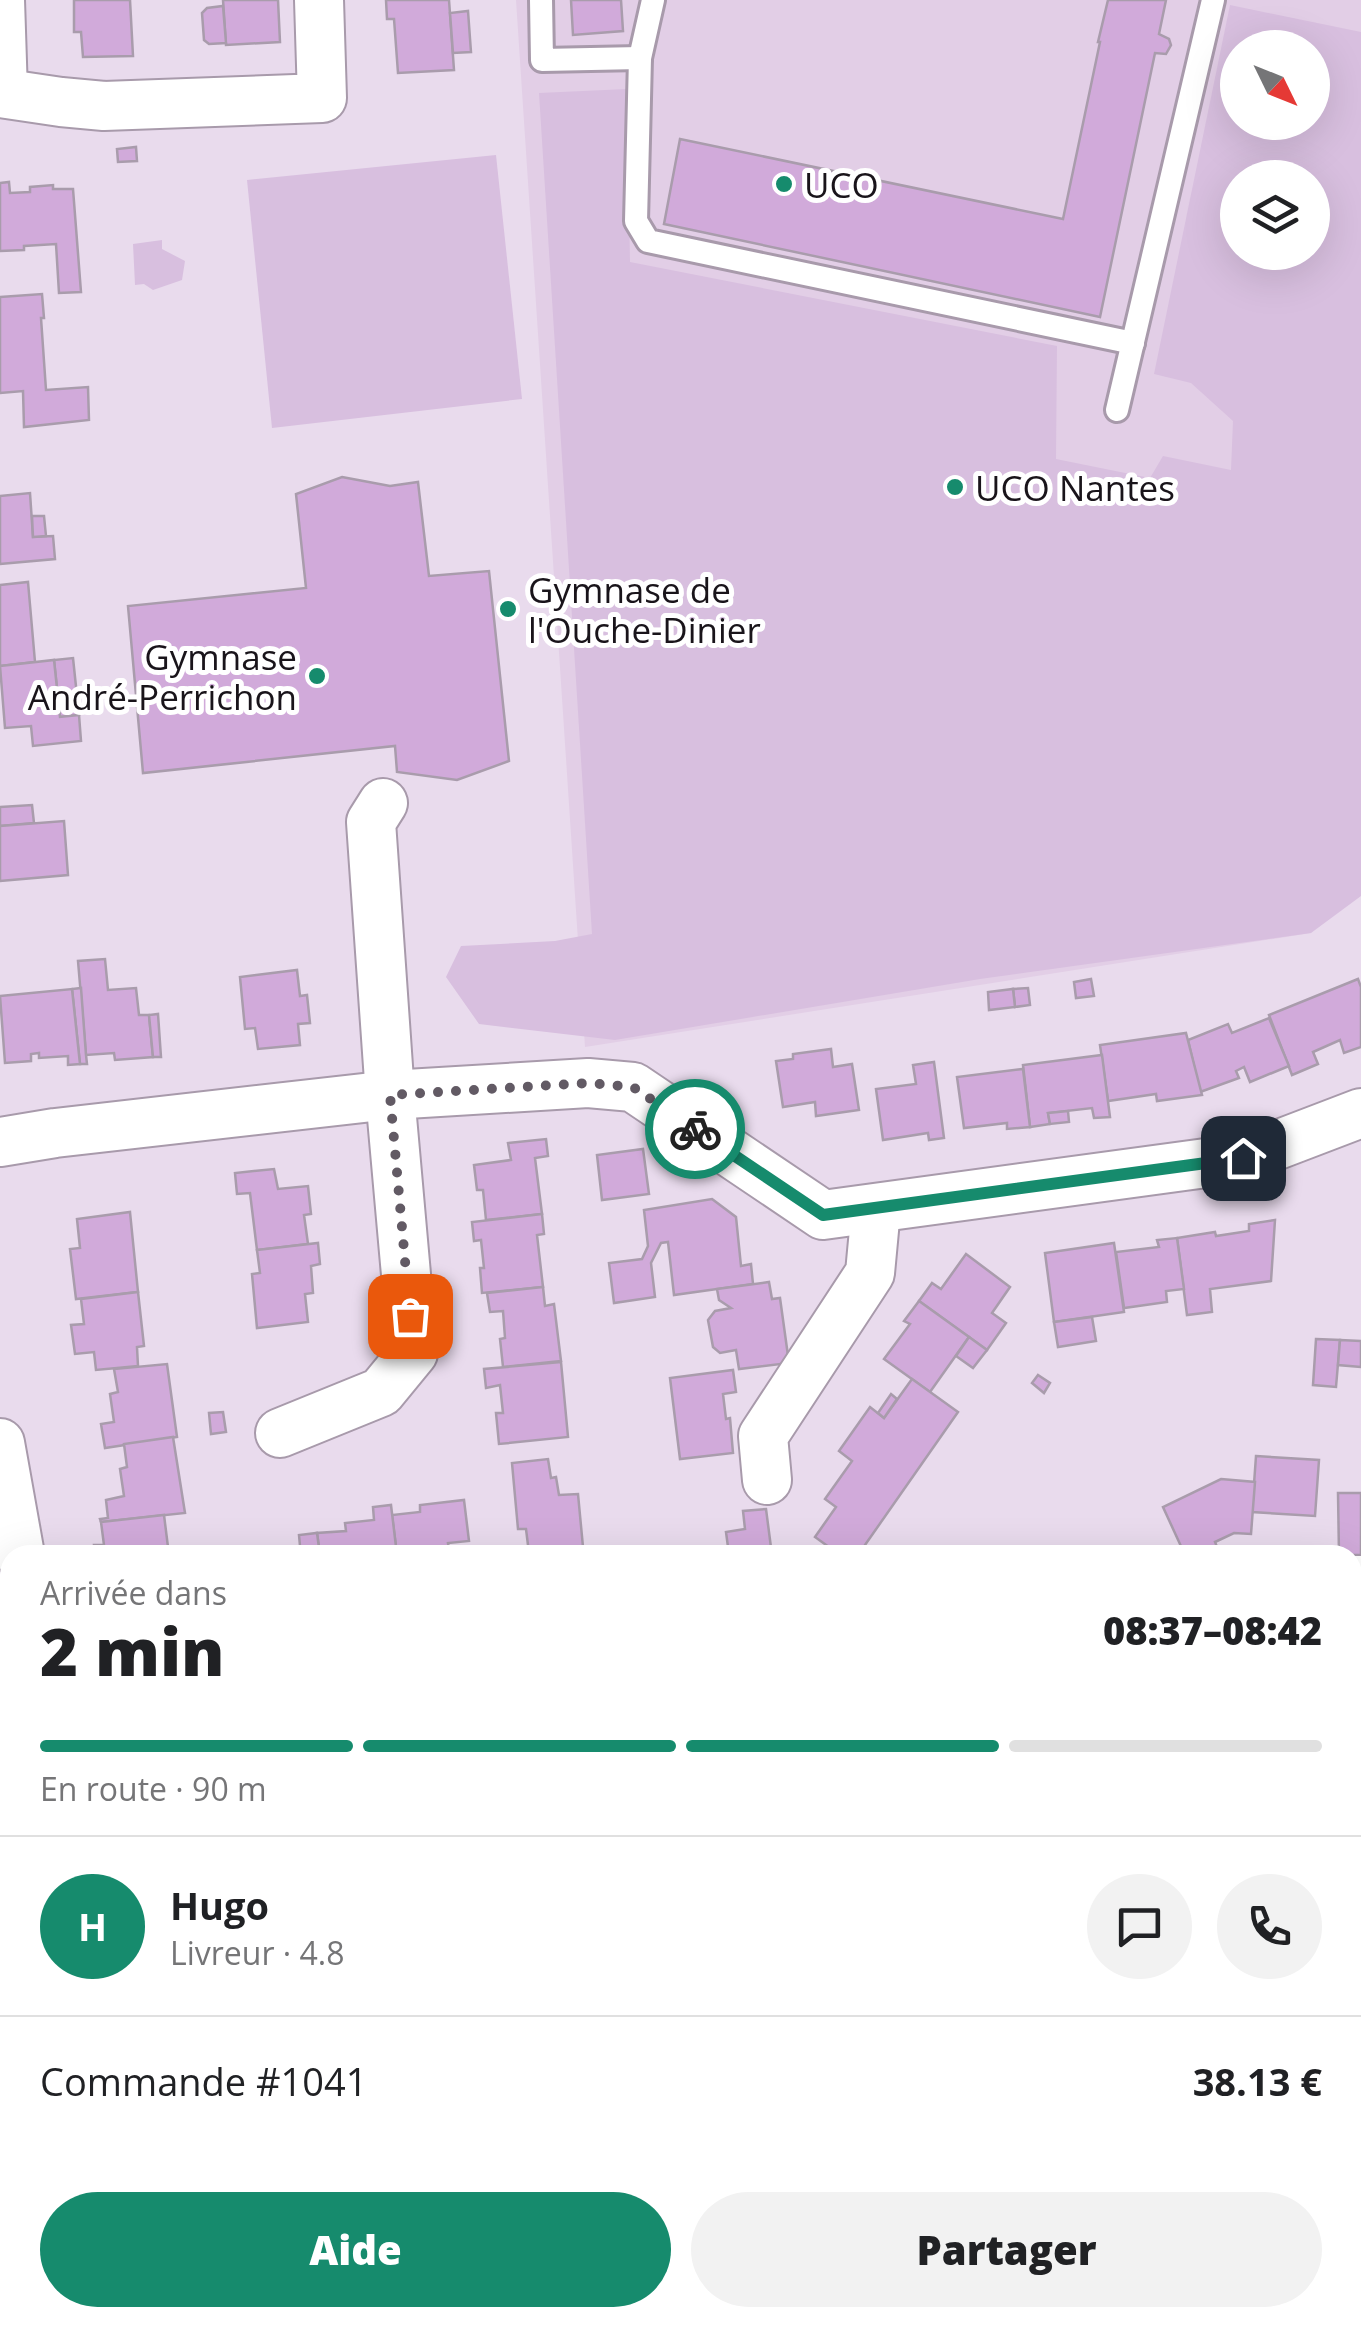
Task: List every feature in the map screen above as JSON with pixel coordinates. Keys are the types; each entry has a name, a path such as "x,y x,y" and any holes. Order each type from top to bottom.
{"street":[{"path":"0,0 1,93 104,106 322,98 319,0"},
{"path":"280,1433 381,1392 413,1353 371,822 382,802"},
{"path":"0,1142 55,1132 390,1095 588,1083 633,1087 823,1215 1243,1158 1361,1113"},
{"path":"767,1480 763,1436 870,1272 876,1208"},
{"path":"0,1442 18,1545"}],"lane":[{"path":"541,0 542,60 640,58"},
{"path":"653,0 640,58 636,221 648,241 1133,342"},
{"path":"1117,410 1213,0"}],"shaded area":[{"name":"UCO Nantes","path":"516,0 1361,0 1361,721 1311,933 585,1047"},
{"name":"UCO Nantes","path":"1230,5 1361,32 1361,896 1311,933 980,979 615,1040 479,1024 446,977 461,946 555,941 592,934 539,93 627,89 630,262 1057,346 1056,459 1150,478 1163,456 1231,470 1233,421 1191,383 1154,374 1220,54 1220,140 1330,140 1330,30 1225,30"},
{"path":"496,155 522,399 272,428 247,180"},
{"path":"162,240 162,249 185,261 182,280 153,290 144,284 135,285 133,244"}],"building":[{"path":"74,0 130,0 133,56 83,57 81,32 74,32"},
{"path":"223,0 278,0 280,42 226,45"},
{"path":"386,0 449,0 454,70 398,73 394,19 387,19"},
{"path":"571,0 621,0 623,31 573,35"},
{"name":"UCO","path":"1108,0 1166,0 1159,34 1169,39 1171,45 1166,54 1155,53 1100,317 664,224 680,139 1063,219"},
{"path":"223,6 226,43 209,44 204,40 202,13 207,8"},
{"path":"468,11 471,52 453,53 450,13"},
{"path":"136,147 137,161 118,162 117,149"},
{"path":"9,182 10,193 53,185 53,189 73,189 81,292 59,293 56,244 0,251 0,183"},
{"path":"42,294 46,390 88,387 89,420 24,427 23,391 0,393 0,297"},
{"name":"Gymnase André-Perrichon","path":"342,477 390,486 418,482 429,576 489,571 509,761 457,780 397,772 395,746 143,773 128,606 306,588 296,494"},
{"path":"30,493 33,537 53,536 55,559 0,564 0,496"},
{"path":"32,516 44,516 46,536 33,537"},
{"path":"28,582 35,662 0,666 0,585"},
{"path":"73,658 79,715 60,717 54,660"},
{"path":"54,660 60,717 79,715 81,741 33,746 31,726 5,728 0,666"},
{"path":"32,805 34,823 0,826 0,807"},
{"path":"64,821 68,875 0,881 0,826"},
{"path":"105,959 108,990 136,988 139,1015 149,1015 153,1057 115,1060 114,1053 86,1055 78,961"},
{"path":"297,970 300,996 307,995 310,1023 298,1024 300,1045 258,1049 255,1028 245,1029 240,977"},
{"path":"1091,979 1094,996 1076,998 1074,982"},
{"path":"1358,979 1361,1047 1344,1053 1340,1040 1313,1052 1318,1064 1292,1075 1269,1015"},
{"path":"81,988 87,1064 80,1064 72,989"},
{"path":"1028,988 1030,1005 1015,1007 1013,989"},
{"path":"72,989 80,1064 68,1065 68,1056 39,1058 39,1053 31,1054 31,1061 5,1063 0,996"},
{"path":"1013,989 1015,1007 989,1010 988,992"},
{"path":"158,1014 161,1057 153,1057 149,1015"},
{"path":"1269,1018 1289,1066 1250,1082 1244,1067 1236,1071 1239,1078 1200,1092 1188,1040 1228,1024 1232,1033"},
{"path":"1186,1033 1202,1095 1157,1101 1156,1094 1108,1101 1100,1045"},
{"path":"831,1049 833,1067 852,1064 859,1110 816,1116 815,1102 783,1107 776,1061 793,1059 793,1054"},
{"path":"1102,1055 1110,1117 1094,1118 1092,1108 1048,1113 1050,1124 1030,1127 1023,1065"},
{"path":"934,1062 944,1138 929,1140 928,1133 883,1140 876,1089 916,1084 913,1065"},
{"path":"1023,1069 1030,1127 1007,1129 1007,1123 964,1128 957,1077"},
{"path":"1068,1111 1069,1122 1050,1124 1048,1113"},
{"path":"546,1139 548,1156 535,1158 542,1214 486,1220 483,1190 477,1190 474,1165 511,1160 508,1143"},
{"path":"643,1149 649,1194 602,1200 597,1155"},
{"path":"274,1169 278,1189 308,1186 311,1214 304,1215 308,1244 257,1250 250,1193 237,1194 235,1173"},
{"path":"712,1199 736,1217 741,1266 751,1264 753,1284 674,1295 668,1242 661,1243 651,1263 655,1297 614,1303 609,1263 642,1259 648,1246 644,1210"},
{"path":"130,1212 138,1292 76,1299 70,1249 80,1248 77,1219"},
{"path":"542,1214 544,1234 537,1235 543,1287 482,1293 481,1240 474,1241 472,1222"},
{"path":"1275,1220 1271,1281 1210,1289 1212,1312 1187,1315 1177,1238 1249,1231 1249,1224"},
{"path":"1177,1238 1184,1289 1166,1291 1167,1302 1124,1308 1116,1252 1159,1247 1157,1240"},
{"path":"318,1243 320,1264 311,1266 313,1293 305,1294 308,1322 257,1328 252,1274 260,1273 257,1250"},
{"path":"1114,1243 1124,1312 1054,1322 1045,1253"},
{"path":"966,1254 1010,1287 992,1313 1006,1323 987,1350 919,1301 932,1283 941,1289"},
{"path":"769,1282 772,1299 780,1298 789,1363 739,1369 736,1350 720,1353 713,1347 708,1320 715,1311 731,1308 719,1300 717,1289"},
{"path":"543,1287 545,1306 554,1304 561,1361 503,1367 503,1311 490,1312 487,1293"},
{"path":"138,1292 144,1346 137,1347 138,1366 96,1370 94,1352 75,1354 71,1325 84,1324 81,1299"},
{"path":"919,1301 969,1337 930,1392 884,1359 910,1324 904,1321"},
{"path":"1092,1317 1096,1341 1058,1347 1054,1322"},
{"path":"969,1337 987,1350 973,1368 956,1356"},
{"path":"1316,1339 1340,1340 1336,1387 1313,1385"},
{"path":"1340,1340 1361,1341 1361,1367 1338,1365"},
{"path":"561,1362 568,1437 499,1444 496,1413 503,1413 500,1385 486,1388 484,1369"},
{"path":"167,1364 177,1437 105,1448 101,1424 114,1422 110,1394 118,1392 114,1369"},
{"path":"733,1370 736,1392 723,1394 733,1453 680,1459 670,1378"},
{"path":"1038,1375 1050,1383 1044,1393 1032,1383"},
{"path":"912,1379 958,1412 865,1545 826,1545 815,1537 836,1507 825,1499 852,1461 839,1451 870,1407 884,1418"},
{"path":"891,1394 897,1399 884,1418 878,1413"},
{"path":"223,1412 226,1432 211,1434 209,1413"},
{"path":"173,1437 185,1513 101,1522 100,1519 108,1518 106,1500 124,1496 120,1469 127,1467 124,1444"},
{"path":"1256,1456 1319,1460 1315,1516 1252,1512"},
{"path":"548,1459 559,1495 578,1494 583,1545 528,1545 526,1529 518,1529 512,1463"},
{"path":"1221,1479 1255,1482 1251,1534 1234,1533 1215,1542 1216,1545 1180,1545 1163,1507"},
{"path":"1338,1493 1361,1493 1361,1545 1339,1545"},
{"path":"464,1500 469,1541 396,1545 392,1515 420,1512 420,1505"},
{"path":"391,1505 396,1545 319,1545 317,1533 346,1531 345,1523 374,1520 373,1507"},
{"path":"766,1509 771,1545 728,1545 726,1532 745,1529 743,1511"},
{"path":"164,1515 168,1545 104,1545 101,1522"},
{"path":"317,1533 319,1545 300,1545 299,1535"}],"way so far":[{"path":"410,1316 390,1095 588,1083 633,1087 695,1129"}],"place":[{"name":"UCO","path":"784,184"},
{"name":"UCO Nantes","path":"955,487"},
{"name":"Gymnase de l'Ouche-Dinier","path":"508,609"},
{"name":"Gymnase André-Perrichon","path":"317,676"}],"route":[{"path":"695,1129 823,1215 1243,1158"}]}
